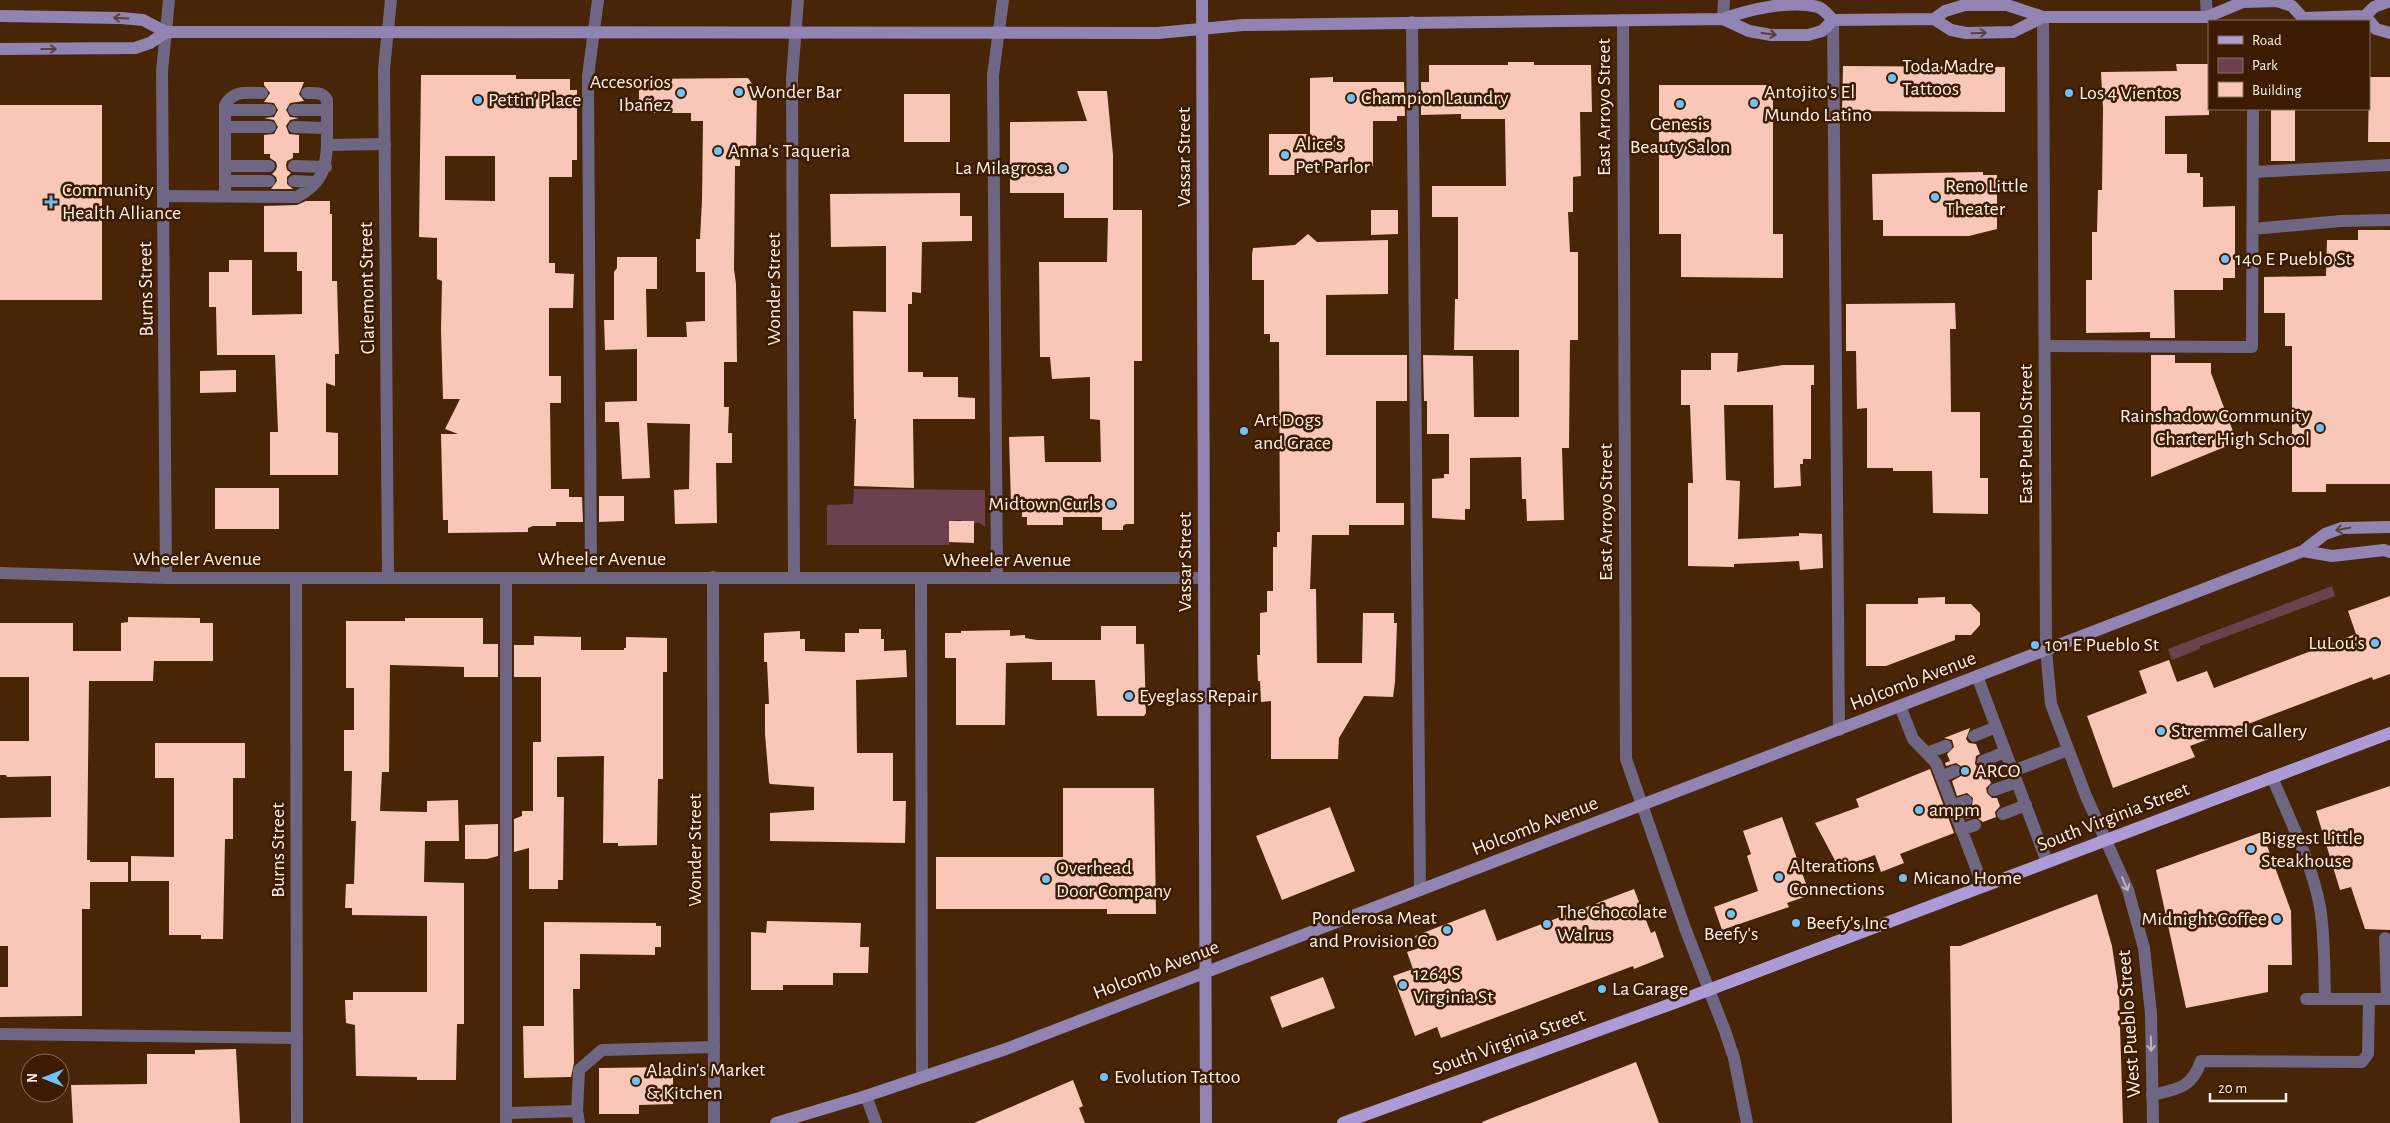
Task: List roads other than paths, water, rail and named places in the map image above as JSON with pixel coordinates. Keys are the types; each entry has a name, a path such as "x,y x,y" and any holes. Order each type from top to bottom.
{"main road":[{"name":"South Virginia Street","path":"1343,1123 1709,989 2390,733"}],"street":[{"name":"Burns Street","path":"166,578 162,71 168,0"},
{"name":"Claremont Street","path":"388,577 384,69 391,0"},
{"path":"591,578 588,76 598,0"},
{"name":"Wonder Street","path":"794,578 792,78 798,0"},
{"path":"997,578 993,75 1003,0"},
{"name":"Vassar Street","path":"1202,0 1206,1123"},
{"path":"1723,19 1724,0"},
{"path":"2206,0 2211,19"},
{"path":"1934,19 1945,11 1965,5 2007,4 2044,17 2211,19 2243,2 2277,1 2292,6 2301,19 2365,16 2374,7 2390,0"},
{"path":"0,16 143,20 166,32 796,31 1158,33 1243,25 1723,19 1749,9 1768,5 1808,5 1820,8 1833,20 1934,19 1951,30 1966,33 2013,32 2044,17"},
{"path":"2365,16 2368,20"},
{"name":"East Pueblo Street","path":"2044,17 2046,650 2051,704 2068,750 2107,839"},
{"path":"1723,19 1749,31 1771,35 1808,35 1822,31 1833,20"},
{"name":"East Arroyo Street","path":"1622,20 1626,759 1689,940 1734,1058 1747,1123"},
{"path":"1833,20 1838,730"},
{"path":"1412,22 1420,890"},
{"path":"2370,22 2376,29 2390,33"},
{"path":"0,48 135,48 150,43 166,32"},
{"path":"225,195 226,110 229,97 236,93 262,93"},
{"path":"163,196 225,195 291,198 306,192 326,166 327,145 325,95 307,93"},
{"path":"226,110 270,110"},
{"path":"294,110 327,110"},
{"path":"2045,346 2252,347 2253,110"},
{"path":"226,127 270,127"},
{"path":"294,127 327,128"},
{"path":"327,145 385,144"},
{"path":"2253,172 2390,165"},
{"path":"225,166 269,166"},
{"path":"294,166 326,166"},
{"path":"225,181 269,181"},
{"path":"294,181 315,182"},
{"path":"2253,228 2341,221 2390,220"},
{"name":"Holcomb Avenue","path":"776,1123 922,1078 1006,1049 2303,551 2325,534 2342,528 2390,527"},
{"path":"2303,551 2332,556 2384,550 2390,552"},
{"name":"Wheeler Avenue","path":"0,573 166,578 1204,578"},
{"name":"Wonder Street","path":"713,577 714,1123"},
{"name":"Burns Street","path":"296,578 296,1123"},
{"path":"506,578 506,1118 578,1117 579,1070 602,1050 714,1047"},
{"path":"921,578 922,1078"},
{"path":"1977,676 2047,862"},
{"path":"1900,706 1913,739 1936,763 1983,886"},
{"path":"1974,736 1996,727"},
{"path":"1928,753 1946,746"},
{"path":"1994,790 2015,776 2068,750"},
{"path":"1983,761 2005,752"},
{"path":"1941,777 1955,771"},
{"path":"2272,777 2303,852 2320,906 2324,946 2325,998"},
{"path":"1952,806 1966,801"},
{"path":"2003,814 2026,805"},
{"path":"1961,830 1975,824"},
{"name":"West Pueblo Street","path":"2107,839 2128,890 2144,948 2150,1006 2153,1123"},
{"path":"2306,999 2388,999 2385,938"},
{"path":"2152,1095 2181,1089 2196,1076 2202,1061 2362,1062 2368,1054 2369,999"},
{"path":"0,1034 297,1038"},
{"path":"866,1096 876,1123"}],"place":[{"name":"Toda Madre Tattoos","path":"1892,78"},
{"name":"Wonder Bar","path":"739,92"},
{"name":"Accesorios Ibañez","path":"681,93"},
{"name":"Los 4 Vientos","path":"2069,93"},
{"name":"Champion Laundry","path":"1351,98"},
{"name":"Pettin' Place","path":"478,100"},
{"name":"Antojito's El Mundo Latino","path":"1754,103"},
{"name":"Genesis Beauty Salon","path":"1680,104"},
{"name":"Anna's Taqueria","path":"718,151"},
{"name":"Alice's Pet Parlor","path":"1285,155"},
{"name":"La Milagrosa","path":"1063,168"},
{"name":"Reno Little Theater","path":"1935,197"},
{"name":"Community Health Alliance","path":"51,202"},
{"name":"140 E Pueblo St","path":"2225,259"},
{"name":"Rainshadow Community Charter High School","path":"2320,428"},
{"name":"Art Dogs and Grace","path":"1244,431"},
{"name":"Midtown Curls","path":"1111,504"},
{"name":"LuLou's","path":"2375,643"},
{"name":"101 E Pueblo St","path":"2035,645"},
{"name":"Eyeglass Repair","path":"1129,696"},
{"name":"Stremmel Gallery","path":"2161,731"},
{"name":"ARCO","path":"1965,771"},
{"name":"ampm","path":"1919,810"},
{"name":"Biggest Little Steakhouse","path":"2251,849"},
{"name":"Alterations Connections","path":"1779,877"},
{"name":"Micano Home","path":"1903,878"},
{"name":"Overhead Door Company","path":"1046,879"},
{"name":"Beefy's","path":"1731,914"},
{"name":"Midnight Coffee","path":"2277,919"},
{"name":"Beefy’s Inc","path":"1796,923"},
{"name":"The Chocolate Walrus","path":"1547,924"},
{"name":"Ponderosa Meat and Provision Co","path":"1447,930"},
{"name":"1264 S Virginia St","path":"1403,985"},
{"name":"La Garage","path":"1602,989"},
{"name":"Evolution Tattoo","path":"1104,1077"},
{"name":"Aladin's Market & Kitchen","path":"636,1081"}]}
